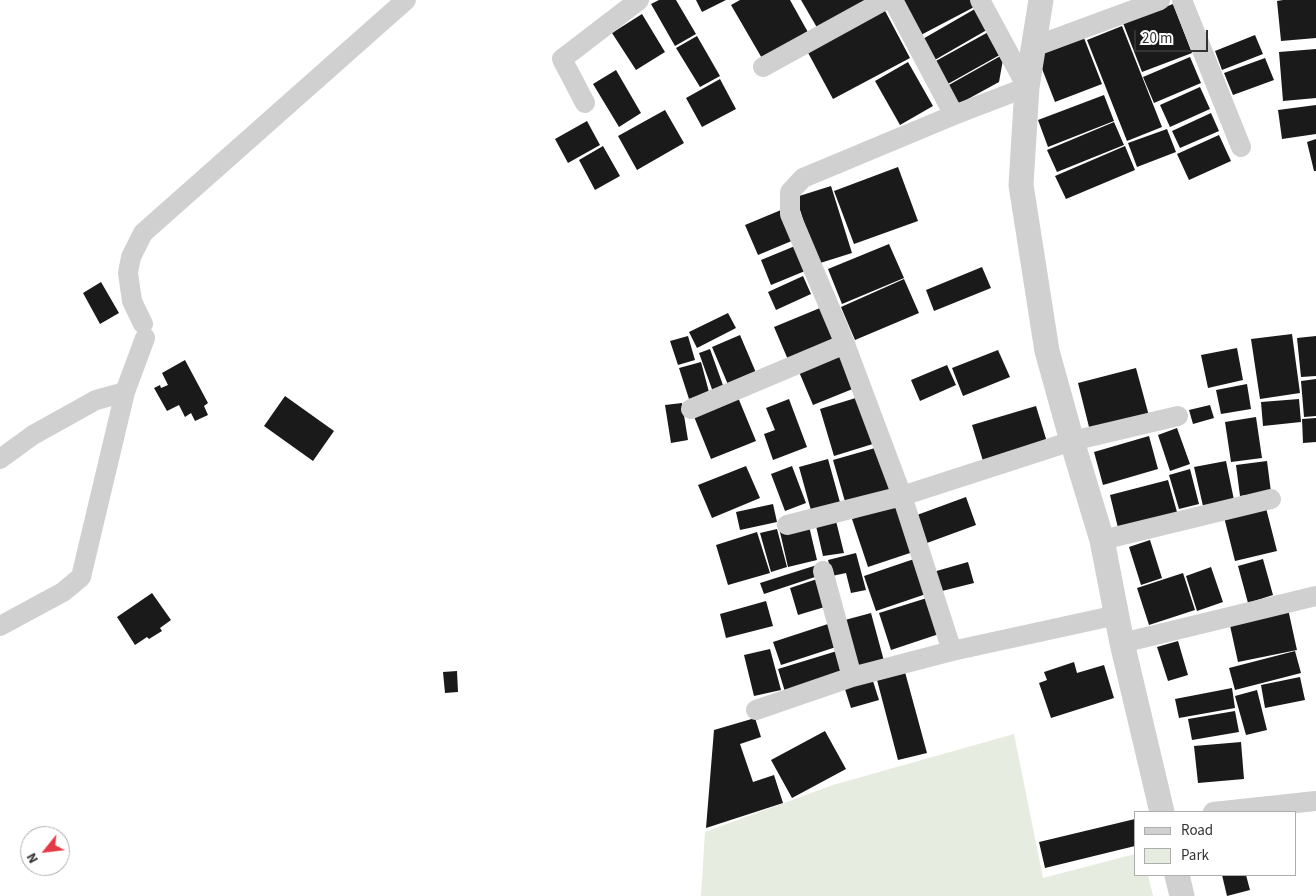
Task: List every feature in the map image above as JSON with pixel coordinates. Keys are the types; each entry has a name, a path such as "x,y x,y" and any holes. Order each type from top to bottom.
{"street":[{"path":"0,626 63,592 81,577 125,392 144,331 132,301 128,273 132,257 143,233 406,0"},
{"path":"585,103 562,59 639,0"},
{"path":"763,67 885,0"},
{"path":"893,0 954,115"},
{"path":"980,0 1027,87"},
{"path":"1041,0 1027,87 1021,185 1047,351 1102,540 1122,643 1162,811"},
{"path":"1033,47 1160,0"},
{"path":"1182,0 1241,147"},
{"path":"952,651 902,496 845,344 790,214 790,192 803,178 954,115 1027,87"},
{"path":"691,409 845,344"},
{"path":"0,459 33,435 96,400 125,392"},
{"path":"787,525 902,496 1072,441 1178,416"},
{"path":"1102,540 1271,499"},
{"path":"822,571 852,677"},
{"path":"1122,643 1316,596"},
{"path":"756,710 852,677 952,651 1117,615"},
{"path":"1222,811 1316,801"},
{"path":"1176,876 1182,896"}],"green space":[{"path":"1014,734 1043,878 1134,854 1134,876 1148,876 1153,896 701,896 705,832 833,785"}],"building":[{"path":"659,0 676,0 696,34 675,46 651,4"},
{"path":"696,0 726,0 702,12"},
{"path":"740,0 790,0 809,34 763,60 731,5"},
{"path":"801,0 871,0 819,31"},
{"path":"899,0 975,0 978,5 919,36"},
{"path":"1316,0 1316,38 1281,41 1277,1"},
{"path":"1173,4 1192,53 1142,72 1123,23"},
{"path":"980,6 992,27 933,61 921,40"},
{"path":"883,7 910,58 833,99 806,49"},
{"path":"642,14 665,52 636,70 612,33"},
{"path":"1122,26 1162,127 1127,141 1087,40"},
{"path":"992,30 1005,52 946,85 934,62"},
{"path":"1255,35 1263,54 1222,70 1215,51"},
{"path":"697,36 720,76 700,87 676,48"},
{"path":"1084,38 1102,84 1055,102 1037,56"},
{"path":"1316,49 1316,98 1283,101 1279,52"},
{"path":"1004,54 999,82 957,105 947,86"},
{"path":"1190,57 1201,83 1154,103 1143,77"},
{"path":"1265,58 1274,80 1233,95 1224,73"},
{"path":"908,62 933,106 900,125 875,81"},
{"path":"616,70 641,113 619,127 593,84"},
{"path":"720,79 736,109 702,127 686,98"},
{"path":"1200,87 1210,109 1170,127 1160,105"},
{"path":"1104,95 1114,121 1048,147 1038,120"},
{"path":"1316,105 1316,134 1282,139 1278,110"},
{"path":"665,110 684,143 637,170 618,136"},
{"path":"1211,113 1219,131 1180,148 1172,131"},
{"path":"587,121 600,145 568,163 555,139"},
{"path":"1114,122 1124,145 1057,172 1047,150"},
{"path":"1167,129 1176,152 1137,167 1128,143"},
{"path":"1219,135 1231,161 1189,180 1177,154"},
{"path":"1316,139 1316,171 1314,171 1307,142"},
{"path":"603,146 620,176 595,190 579,160"},
{"path":"1125,146 1135,170 1066,199 1055,176"},
{"path":"898,167 918,221 854,244 834,191"},
{"path":"831,186 852,253 817,264 796,197"},
{"path":"781,210 794,240 758,255 745,225"},
{"path":"889,244 904,278 842,304 828,269"},
{"path":"795,246 805,271 771,285 761,260"},
{"path":"982,267 991,288 934,311 926,290"},
{"path":"803,276 811,294 776,310 768,292"},
{"path":"904,279 919,313 855,340 841,307"},
{"path":"101,282 119,313 100,324 83,293"},
{"path":"820,308 834,342 789,362 774,327"},
{"path":"728,313 736,328 697,348 689,332"},
{"path":"1292,334 1300,393 1260,399 1251,339"},
{"path":"740,335 757,375 729,387 712,347"},
{"path":"688,336 695,360 678,365 670,341"},
{"path":"1316,336 1316,376 1301,377 1297,338"},
{"path":"1237,348 1243,380 1208,388 1201,355"},
{"path":"710,349 724,388 713,392 699,353"},
{"path":"839,350 855,388 813,405 797,367"},
{"path":"998,350 1010,377 963,396 952,368"},
{"path":"185,360 208,403 204,406 208,415 195,421 191,413 185,417 179,405 167,411 154,388 160,385 161,388 168,385 162,373"},
{"path":"701,362 709,392 689,399 679,368"},
{"path":"947,365 956,385 920,401 911,380"},
{"path":"1136,368 1149,416 1090,431 1078,383"},
{"path":"1316,379 1316,416 1304,417 1301,381"},
{"path":"1247,384 1251,409 1221,414 1216,390"},
{"path":"737,395 756,441 711,459 693,414"},
{"path":"285,396 334,431 313,461 264,426"},
{"path":"862,396 876,443 834,456 820,409"},
{"path":"789,399 807,447 773,460 764,434 775,430 766,408"},
{"path":"1299,399 1301,422 1263,426 1261,402"},
{"path":"682,403 688,440 671,443 665,405"},
{"path":"1210,405 1214,418 1193,424 1189,410"},
{"path":"1036,406 1047,442 983,461 972,425"},
{"path":"1256,417 1262,458 1231,462 1225,422"},
{"path":"1316,418 1316,442 1303,443 1302,419"},
{"path":"1177,428 1190,464 1170,471 1158,435"},
{"path":"1149,436 1158,469 1103,485 1094,452"},
{"path":"882,446 895,491 846,505 833,460"},
{"path":"828,459 841,506 812,514 799,467"},
{"path":"1226,461 1234,500 1203,506 1194,467"},
{"path":"1267,461 1271,492 1240,496 1236,465"},
{"path":"746,466 760,498 712,518 698,485"},
{"path":"792,466 806,503 785,511 771,474"},
{"path":"1190,469 1199,504 1179,509 1169,475"},
{"path":"1168,480 1177,512 1118,528 1110,495"},
{"path":"966,497 976,525 927,543 917,515"},
{"path":"900,503 916,551 868,567 852,519"},
{"path":"773,504 777,522 740,530 736,512"},
{"path":"1266,508 1277,551 1235,561 1224,517"},
{"path":"836,521 844,553 823,556 816,526"},
{"path":"809,526 817,560 788,567 780,532"},
{"path":"777,529 787,567 771,572 760,533"},
{"path":"757,532 770,573 728,585 716,545"},
{"path":"1150,540 1162,578 1141,585 1129,547"},
{"path":"856,553 866,590 851,593 846,573 832,576 828,560"},
{"path":"917,558 929,593 876,611 864,576"},
{"path":"1263,559 1273,595 1248,603 1238,566"},
{"path":"968,562 974,583 938,592 933,572"},
{"path":"817,565 821,575 764,594 760,583"},
{"path":"1211,567 1223,602 1197,611 1186,576"},
{"path":"1183,573 1195,610 1149,625 1137,588"},
{"path":"820,578 828,606 798,615 790,588"},
{"path":"152,593 171,620 160,628 162,631 149,639 147,637 135,645 117,617"},
{"path":"930,597 942,633 891,650 879,613"},
{"path":"766,601 773,626 726,638 720,614"},
{"path":"1288,609 1297,650 1238,662 1229,621"},
{"path":"871,613 884,661 859,668 845,620"},
{"path":"828,624 836,647 781,665 773,642"},
{"path":"1178,641 1188,675 1168,681 1157,647"},
{"path":"770,649 781,690 754,696 744,655"},
{"path":"837,651 844,676 786,695 778,669"},
{"path":"1295,651 1301,673 1235,690 1229,668"},
{"path":"1074,662 1077,673 1104,665 1114,698 1051,718 1039,683 1047,680 1044,672"},
{"path":"457,671 458,692 445,693 443,672"},
{"path":"905,672 927,753 898,760 877,680"},
{"path":"1300,677 1305,700 1265,708 1261,685"},
{"path":"872,678 879,700 851,708 844,686"},
{"path":"1232,688 1235,708 1179,718 1175,699"},
{"path":"1257,690 1267,730 1246,735 1235,696"},
{"path":"1235,711 1239,732 1192,740 1188,719"},
{"path":"755,718 761,737 740,744 753,782 774,775 783,803 706,828 714,730"},
{"path":"825,731 846,769 792,798 771,760"},
{"path":"1241,742 1244,779 1198,783 1194,746"},
{"path":"1134,819 1134,846 1045,868 1039,842"},
{"path":"1222,876 1246,876 1250,890 1227,896"}]}
